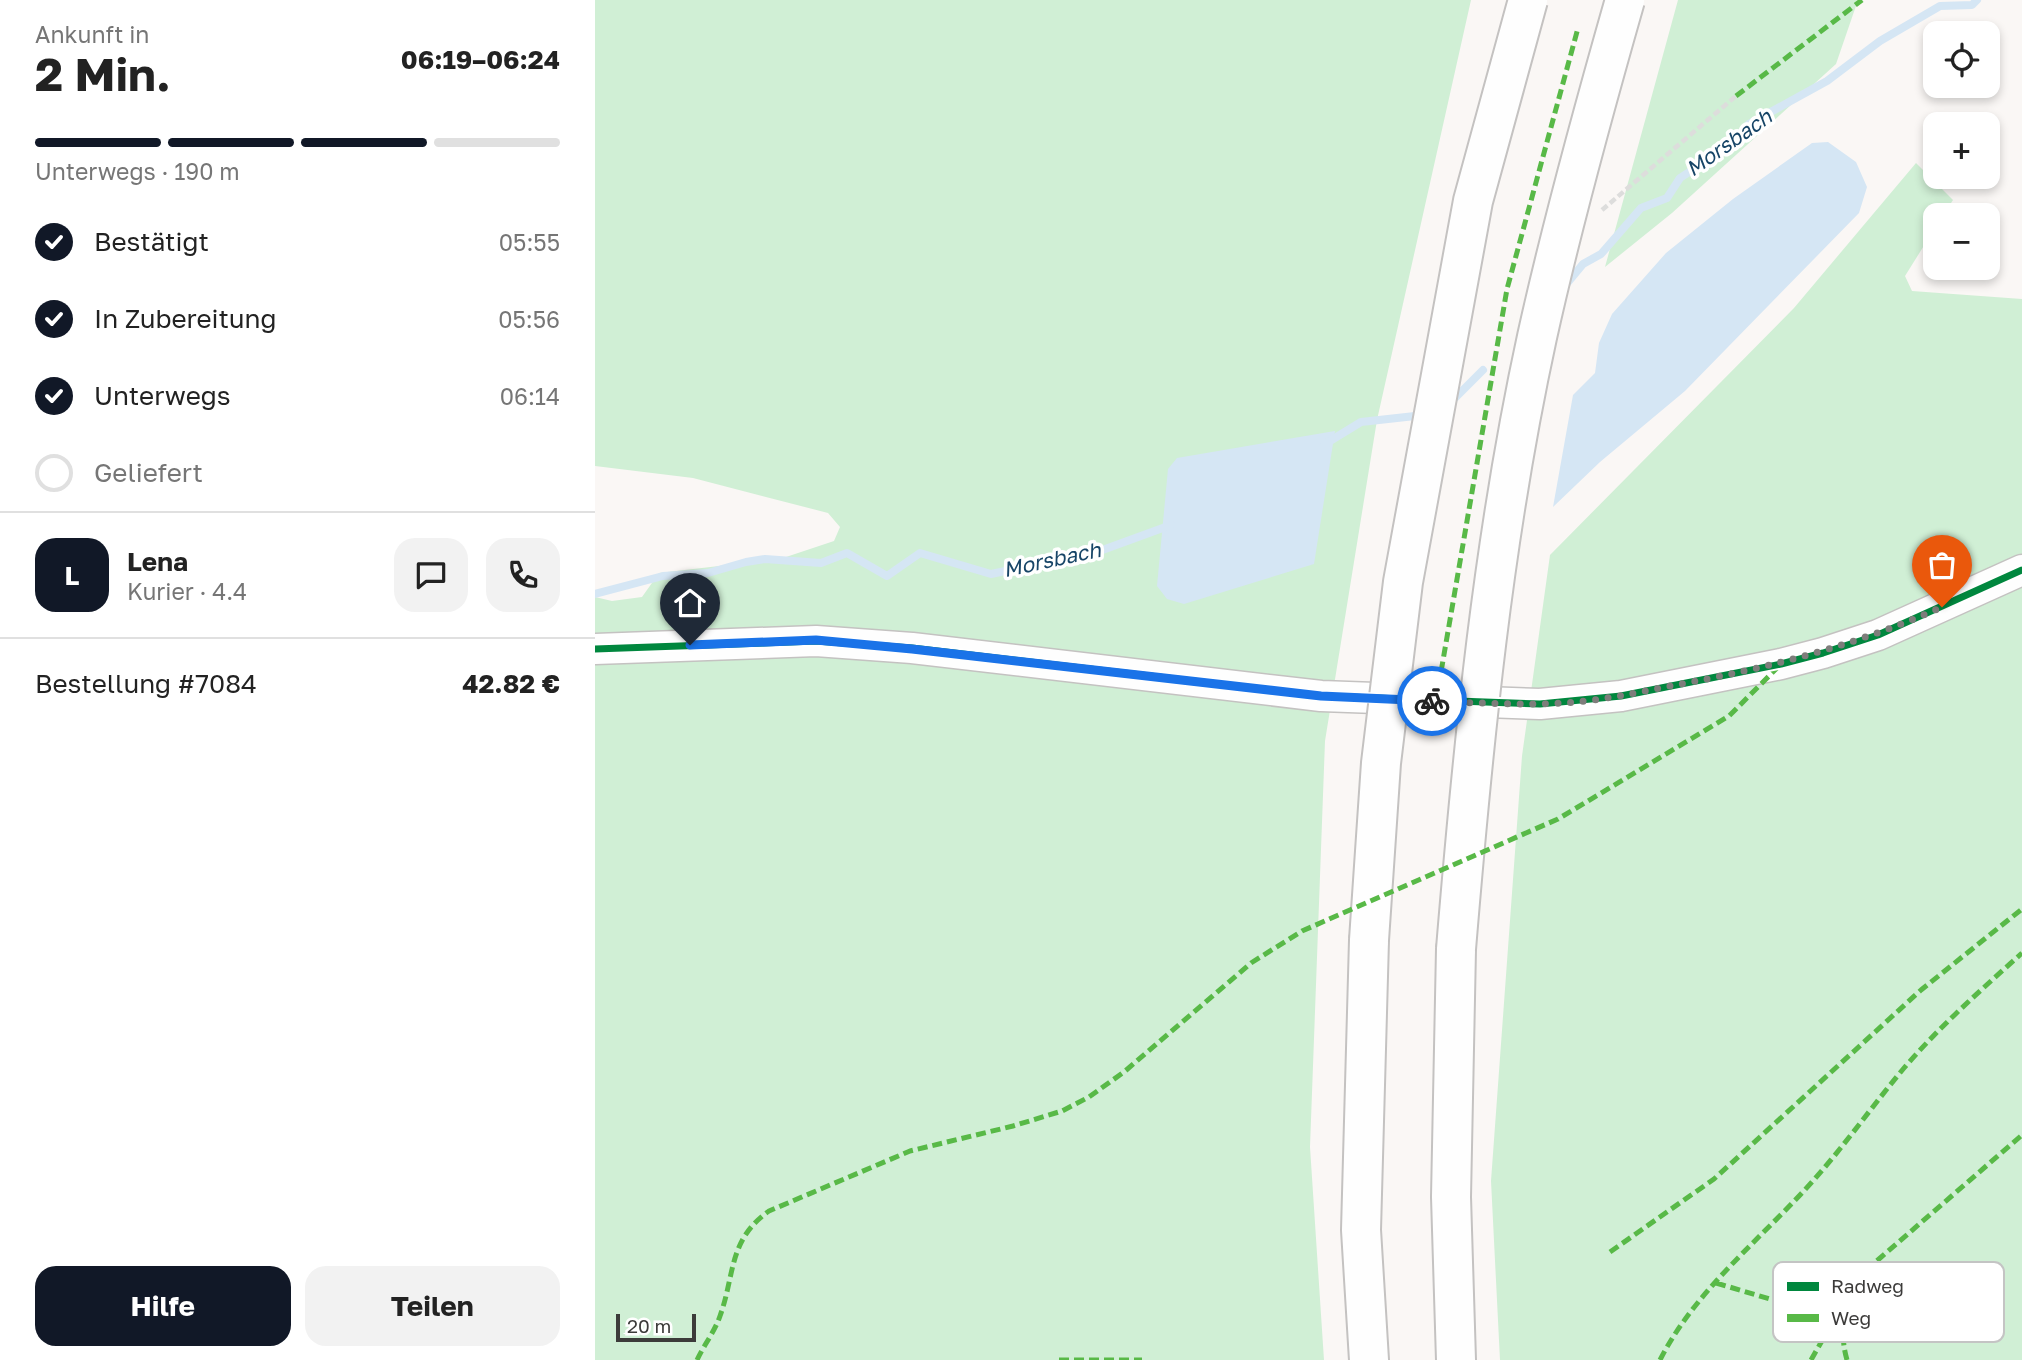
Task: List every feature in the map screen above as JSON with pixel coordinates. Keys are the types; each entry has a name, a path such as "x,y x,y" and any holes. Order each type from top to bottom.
{"highway":[{"path":"1369,1360 1360,1230 1369,940 1381,763 1409,542 1473,201 1528,0"},
{"path":"1456,1360 1451,1196 1456,949 1475,726 1504,517 1540,326 1583,147 1625,0"}],"street":[{"path":"595,649 816,640 1321,696 1539,704 1621,696 1823,653 1878,635 2022,570"}],"path":[{"path":"1601,210 1736,96"}],"green space":[{"path":"595,0 1471,0 1377,420 1325,741 1310,1147 1324,1360 595,1360 595,597 612,601 642,597 659,573 780,559 834,541 840,527 828,513 693,478 595,466"},
{"path":"1678,0 1858,0 1836,64 1672,213 1605,267"},
{"path":"1916,163 1923,170 1923,189 1942,189 1953,200 1951,203 1923,203 1923,247 1905,276 1912,291 2022,299 2022,1360 1500,1360 1491,1181 1522,756 1550,555 1794,308"}],"water":[{"path":"1828,142 1856,162 1867,187 1859,213 1685,391 1600,462 1553,507 1573,395 1595,373 1599,343 1612,314 1666,253 1733,199 1812,143"},
{"path":"1335,431 1314,564 1184,604 1167,599 1157,586 1168,469 1177,458"}],"waterway":[{"name":"Morsbach","path":"1564,287 1583,264 1601,254 1641,208 1667,198 1680,178 1729,146 1749,124 1827,81 1880,41 1940,6 1972,5 1977,0"},
{"name":"Morsbach","path":"1448,405 1483,370"},
{"name":"Morsbach","path":"1325,444 1361,422 1424,415"},
{"name":"Morsbach","path":"595,594 663,576 708,573 746,562 765,559 821,563 847,553 887,576 920,553 991,574 1097,552 1171,525"}],"marked path":[{"path":"1736,96 1862,0"},
{"path":"1436,701 1507,289 1578,28"},
{"path":"697,1360 720,1316 739,1246 756,1222 769,1211 910,1151 1013,1126 1062,1111 1089,1097 1124,1072 1251,963 1302,931 1558,819 1729,716 1778,667"},
{"path":"1610,1252 1714,1179 1921,990 2022,909"},
{"path":"1660,1360 1673,1336 1706,1293 1814,1180 1918,1053 2022,953"},
{"path":"1876,1262 2022,1135"},
{"path":"1716,1283 1773,1300"},
{"path":"1811,1360 1821,1342"},
{"path":"1844,1342 1847,1360"},
{"path":"1059,1360 1142,1360"}],"cycle path":[{"path":"595,649 816,641 912,648 1321,696 1540,704 1621,696 1823,653 1878,635 2022,570"}],"way so far":[{"path":"1432,701 1539,704 1621,696 1823,653 1878,635 1942,607"}],"route":[{"path":"690,645 816,640 1321,696 1432,701"}]}
